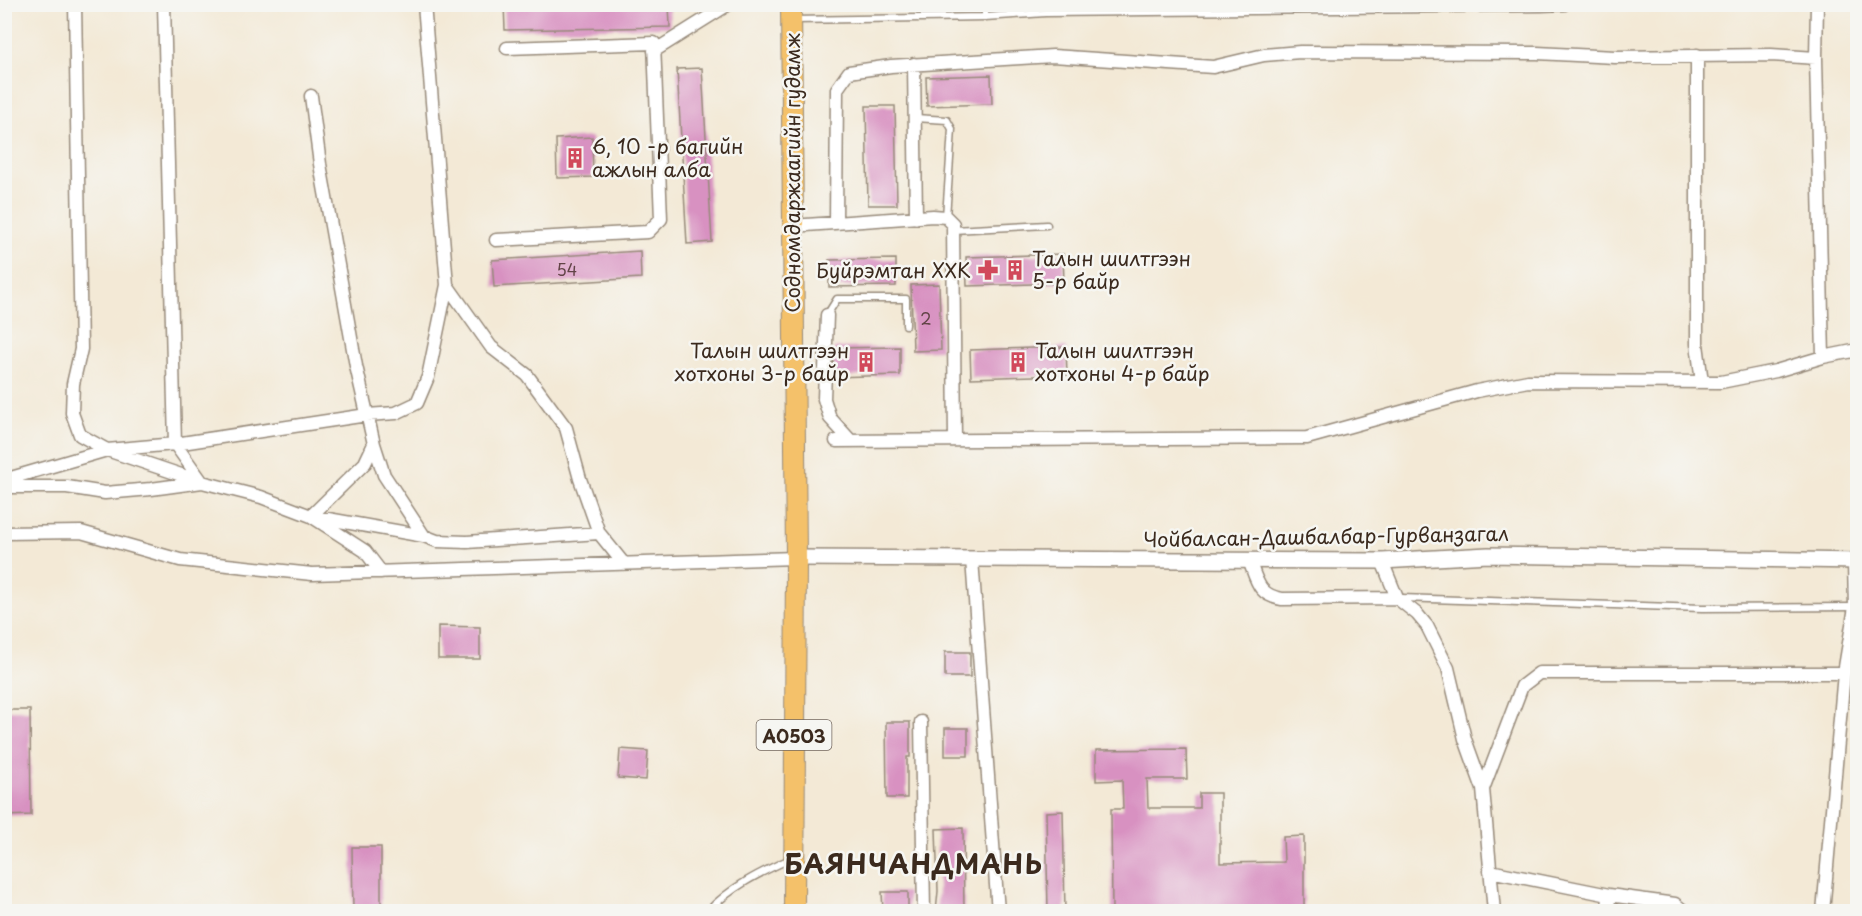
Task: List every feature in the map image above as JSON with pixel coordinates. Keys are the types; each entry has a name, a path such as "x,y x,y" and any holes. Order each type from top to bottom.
{"main road":[{"name":"Содномдаржаагийн гудамж","path":"791,12 796,558"},
{"name":"A0503","path":"794,912 796,558"}],"street":[{"path":"75,4 81,349 73,384 72,413 80,435 107,450 202,482 261,497 311,516 424,536 437,541 467,542 599,533"},
{"path":"164,4 175,444 202,482"},
{"path":"4,480 107,450 175,444 368,415 396,413 417,403 428,377 447,285 424,4"},
{"path":"654,51 729,4"},
{"path":"1817,4 1816,58 1823,357"},
{"path":"496,240 648,232 661,219 654,43 507,48"},
{"path":"836,223 837,89 849,72 914,64 1053,56 1213,67 1264,55 1310,52 1537,53 1615,57 1771,55 1816,58"},
{"path":"1697,55 1697,344 1702,382"},
{"path":"914,64 916,218"},
{"path":"311,96 326,197 356,366 374,444 384,475 424,536"},
{"path":"792,226 946,217 953,224 955,440"},
{"path":"447,285 491,347 527,375 566,428 580,480 599,533 624,564"},
{"path":"827,315 824,399 830,418 851,441"},
{"path":"836,441 1307,438 1477,391 1527,381 1721,382 1776,371 1857,350"},
{"path":"311,516 365,463 374,444"},
{"path":"4,487 68,487 105,493 202,482"},
{"path":"311,516 365,551 381,572"},
{"path":"4,533 81,532 180,560 312,574 796,558"},
{"name":"Чойбалсан-Дашбалбар-Гурванзагал","path":"796,558 1382,561 1488,555 1856,561"},
{"path":"972,559 998,912"},
{"path":"1249,560 1261,589 1270,597 1282,599 1397,598"},
{"path":"1382,561 1397,598 1417,614 1427,626 1448,668 1465,739 1483,789 1494,912"},
{"path":"1823,912 1844,673 1854,638 1856,561"},
{"path":"1483,789 1522,686 1539,674 1844,673"},
{"path":"921,722 924,912"},
{"path":"1491,871 1609,895 1675,904 1685,912"},
{"path":"1608,912 1609,895"}],"lane":[{"path":"985,4 985,17"},
{"path":"791,12 985,17 1045,13 1541,8 1565,7 1567,4"},
{"path":"915,118 947,120 952,129 946,217"},
{"path":"953,230 1047,225"},
{"path":"827,315 837,299 906,298 906,325"},
{"path":"1397,598 1702,608 1856,607"},
{"path":"707,912 722,897 753,875 793,857"}],"building":[{"path":"504,4 669,4 670,27 505,30"},
{"path":"702,68 712,242 687,244 677,69"},
{"path":"991,75 992,104 927,106 926,77"},
{"path":"866,106 895,106 897,205 868,205"},
{"name":"6, 10 -р багийн ажлын алба","path":"592,137 593,177 557,178 556,139"},
{"path":"640,251 641,278 494,287 492,260"},
{"name":"Талын шилтгээн 5-р байр","path":"1063,254 1064,283 967,286 966,257"},
{"path":"896,259 896,286 829,287 829,260"},
{"path":"939,284 941,350 913,351 911,285"},
{"name":"Талын шилтгээн хотхоны 3-р байр","path":"900,347 900,375 833,377 834,348"},
{"name":"Талын шилтгээн хотхоны 4-р байр","path":"1066,347 1067,375 971,378 970,350"},
{"path":"438,626 480,627 480,659 438,659"},
{"path":"945,652 970,652 970,677 945,677"},
{"path":"4,710 30,710 31,815 4,816"},
{"path":"886,722 910,722 907,798 887,798"},
{"path":"945,728 968,728 968,756 945,756"},
{"path":"620,749 648,751 646,780 618,778"},
{"path":"1186,749 1187,779 1147,779 1148,808 1199,808 1199,793 1220,793 1220,863 1284,862 1283,837 1304,836 1304,912 1112,912 1111,809 1123,809 1122,780 1096,781 1096,750"},
{"path":"1063,811 1065,912 1048,912 1046,812"},
{"path":"963,828 964,912 936,912 938,891 936,829"},
{"path":"352,847 381,847 381,912 353,912"},
{"path":"882,892 908,892 908,912 883,912"}],"place":[{"name":"6, 10 -р багийн ажлын алба","path":"575,158"},
{"name":"Буйрэмтан ХХК","path":"988,270"},
{"name":"Талын шилтгээн 5-р байр","path":"1015,270"},
{"name":"Талын шилтгээн хотхоны 3-р байр","path":"866,362"},
{"name":"Талын шилтгээн хотхоны 4-р байр","path":"1018,362"}],"district":[{"name":"БАЯНЧАНДМАНЬ","path":"914,863"}]}
